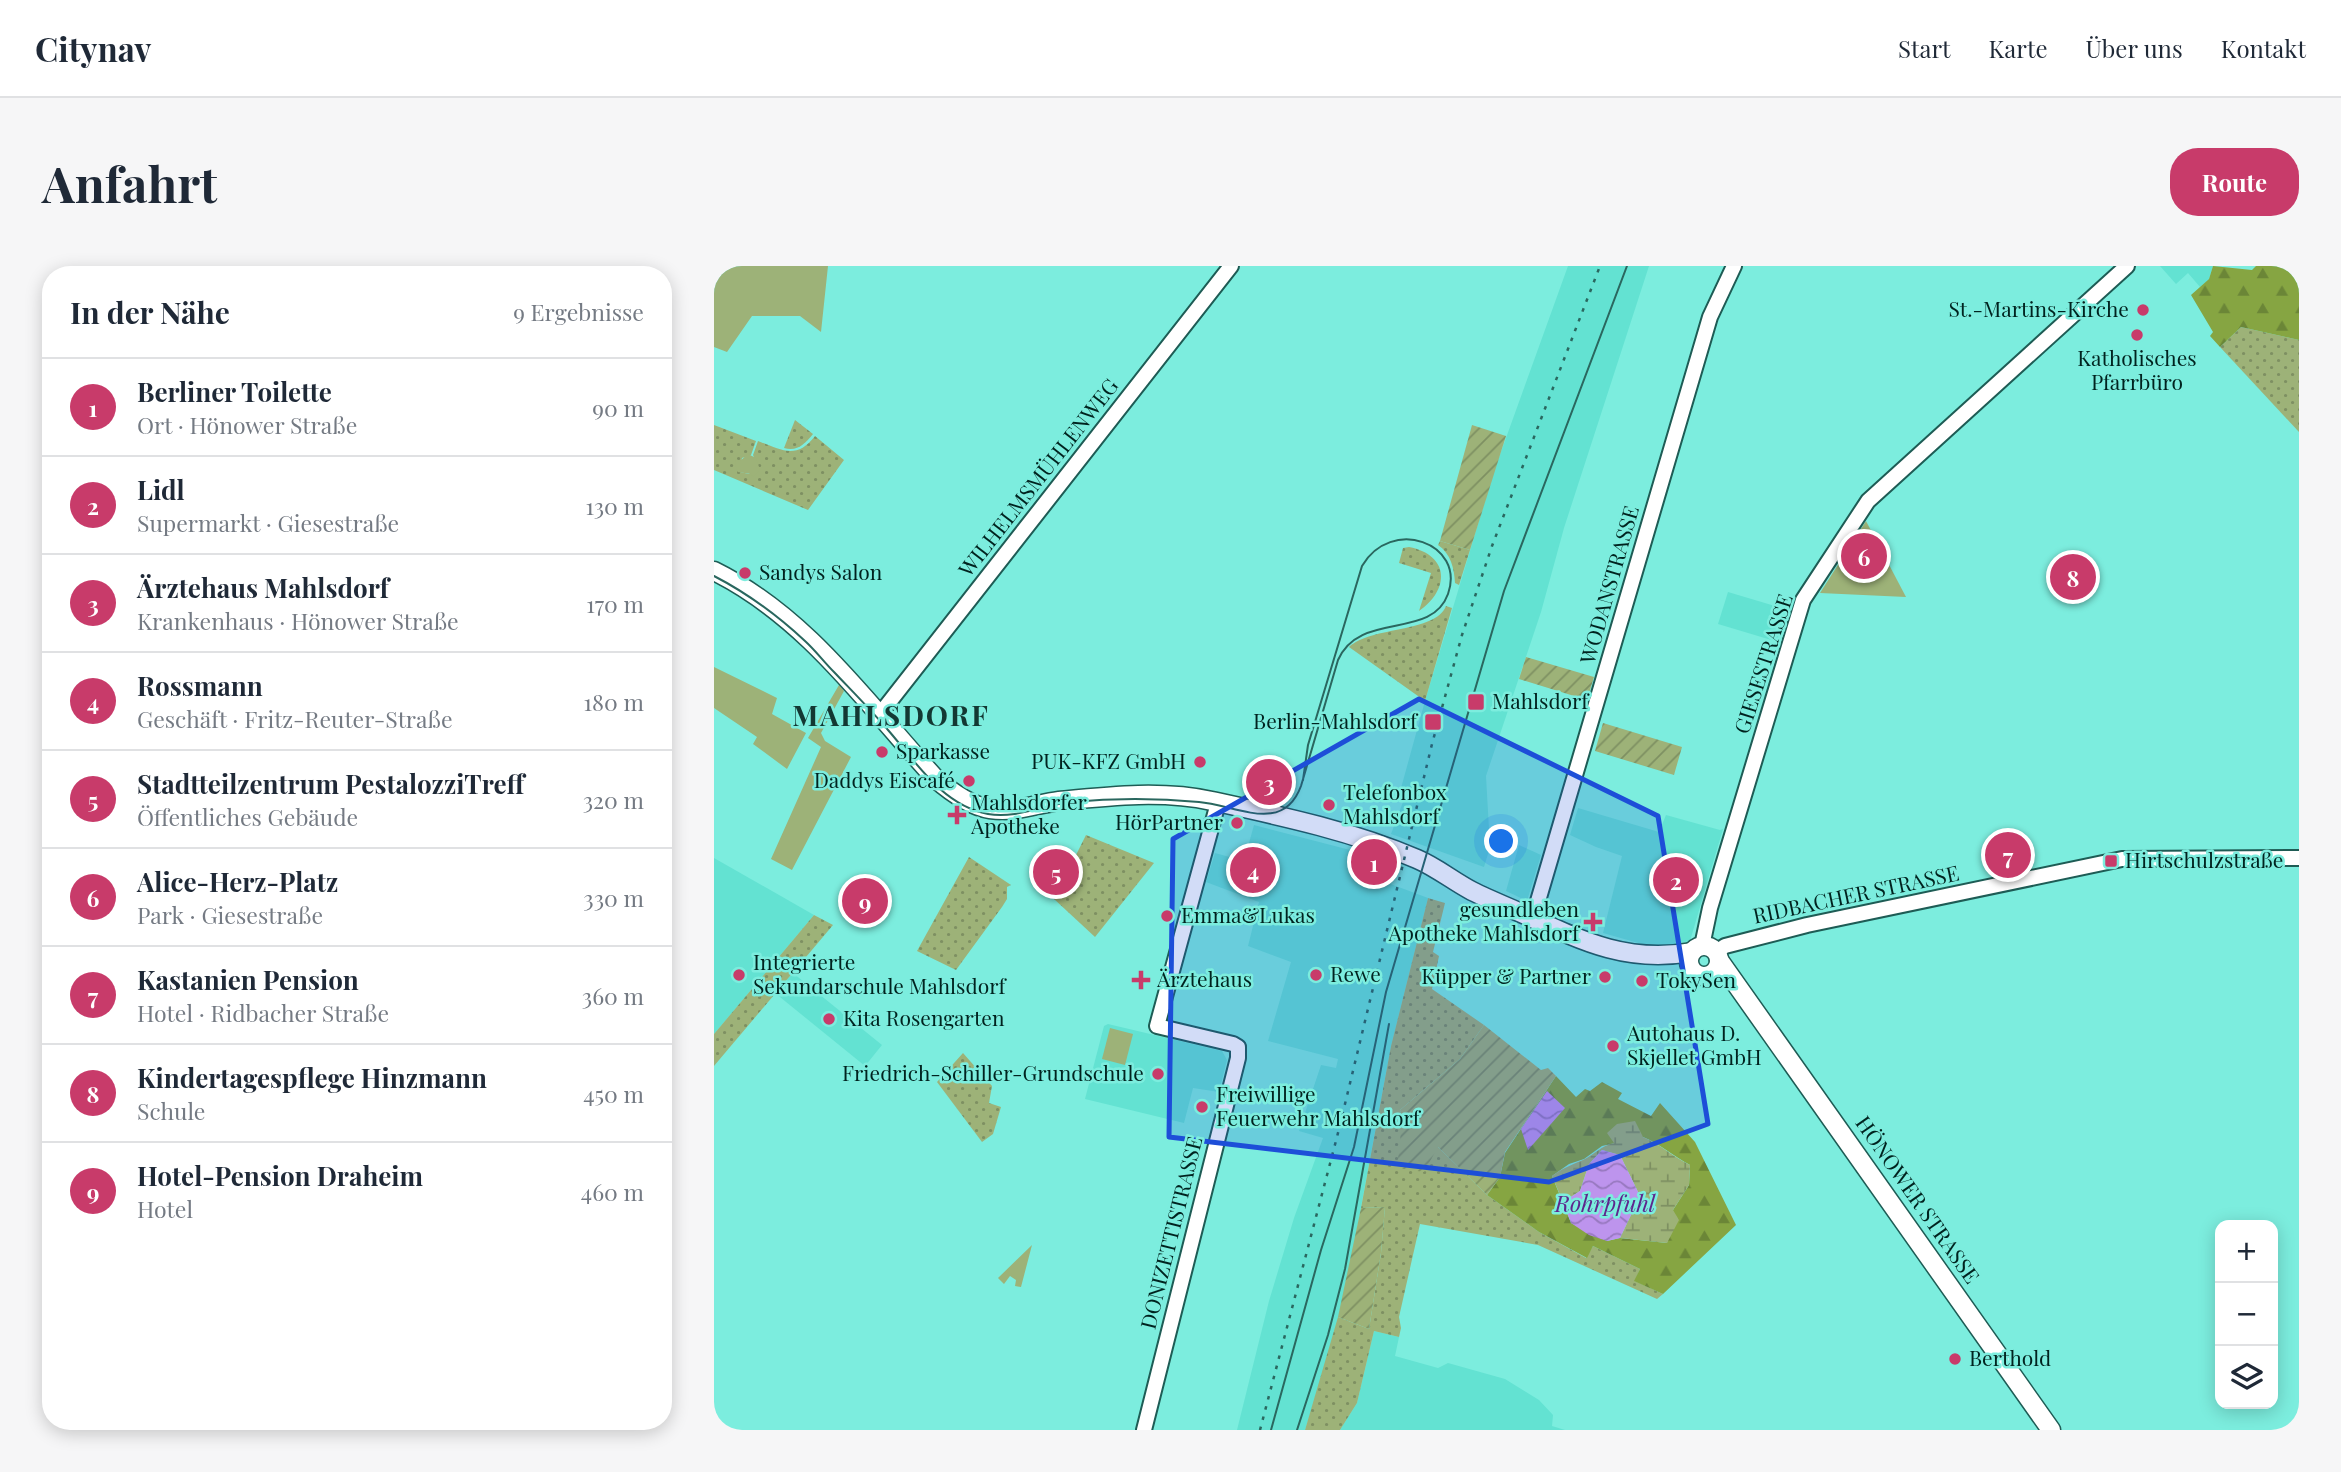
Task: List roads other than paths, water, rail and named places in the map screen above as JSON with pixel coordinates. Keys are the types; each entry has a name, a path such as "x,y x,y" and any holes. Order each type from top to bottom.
{"main road":[{"path":"714,571 768,603 793,624 831,660 945,787 988,809 1021,809 1055,801 1134,795 1169,796 1218,803 1350,835 1398,851 1427,863 1471,890 1584,942 1632,955 1704,959"},
{"name":"HÖNOWER STRASSE","path":"1704,959 1746,996 2051,1430"}],"street":[{"name":"WILHELMSMÜHLENWEG","path":"880,714 1231,266"},
{"name":"WODANSTRASSE","path":"1533,918 1710,317 1734,266"},
{"name":"GIESESTRASSE","path":"1704,959 1710,908 1803,600 1868,501 2127,266"},
{"name":"DONIZETTISTRASSE","path":"1144,1430 1238,1058 1238,1047 1226,1042 1157,1026 1218,803"},
{"name":"RIDBACHER STRASSE","path":"1704,959 1725,946 1807,925 2122,859 2299,858"}],"water":[{"path":"1547,1091 1565,1108 1528,1150 1521,1129"},
{"name":"Rohrpfuhl","path":"1602,1150 1620,1155 1640,1196 1620,1238 1607,1241 1589,1235 1571,1223 1563,1202 1580,1191 1589,1164"}],"tram line":[{"path":"1271,1430 1321,1250 1354,1147 1386,992 1504,591 1627,266"},
{"path":"714,576 784,622 875,715 931,781 957,802 972,809 988,814 1009,815 1071,802 1151,799 1199,802 1257,814 1283,810 1293,801 1301,786 1338,660 1348,645 1362,635 1427,617 1439,608 1448,594 1451,576 1446,561 1436,550 1423,542 1407,539 1390,542 1375,551 1362,566 1308,745 1303,780"},
{"path":"1297,1430 1328,1335 1345,1269 1389,1024"}],"railway":[{"path":"1260,1430 1337,1137 1432,744 1462,635 1492,546 1600,266"}],"place":[{"name":"St.-Martins-Kirche","path":"2143,310"},
{"name":"Katholisches Pfarrbüro","path":"2137,335"},
{"name":"Alice-Herz-Platz","path":"1864,556"},
{"name":"Sandys Salon","path":"745,573"},
{"name":"Kindertagespflege Hinzmann","path":"2073,577"},
{"name":"Mahlsdorf","path":"1476,702"},
{"name":"Berlin-Mahlsdorf","path":"1433,722"},
{"name":"Sparkasse","path":"882,752"},
{"name":"PUK-KFZ GmbH","path":"1200,762"},
{"name":"Daddys Eiscafé","path":"969,781"},
{"name":"Ärztehaus Mahlsdorf","path":"1269,782"},
{"name":"Telefonbox Mahlsdorf","path":"1329,805"},
{"name":"Mahlsdorfer Apotheke","path":"957,815"},
{"name":"HörPartner","path":"1237,823"},
{"name":"Kastanien Pension","path":"2008,855"},
{"name":"Hirtschulzstraße","path":"2111,861"},
{"name":"Berliner Toilette","path":"1374,862"},
{"name":"Rossmann","path":"1253,870"},
{"name":"Stadtteilzentrum PestalozziTreff","path":"1056,872"},
{"name":"Lidl","path":"1676,880"},
{"name":"Hotel-Pension Draheim","path":"865,901"},
{"name":"Emma&Lukas","path":"1167,916"},
{"name":"gesundleben Apotheke Mahlsdorf","path":"1593,922"},
{"name":"Integrierte Sekundarschule Mahlsdorf","path":"739,975"},
{"name":"Rewe","path":"1316,975"},
{"name":"Küpper & Partner","path":"1605,977"},
{"name":"Ärztehaus","path":"1141,980"},
{"name":"TokySen","path":"1642,981"},
{"name":"Kita Rosengarten","path":"829,1019"},
{"name":"Autohaus D. Skjellet GmbH","path":"1613,1046"},
{"name":"Friedrich-Schiller-Grundschule","path":"1158,1074"},
{"name":"Freiwillige Feuerwehr Mahlsdorf","path":"1202,1107"},
{"name":"Berthold","path":"1955,1359"}],"district":[{"name":"MAHLSDORF","path":"891,716"}]}
